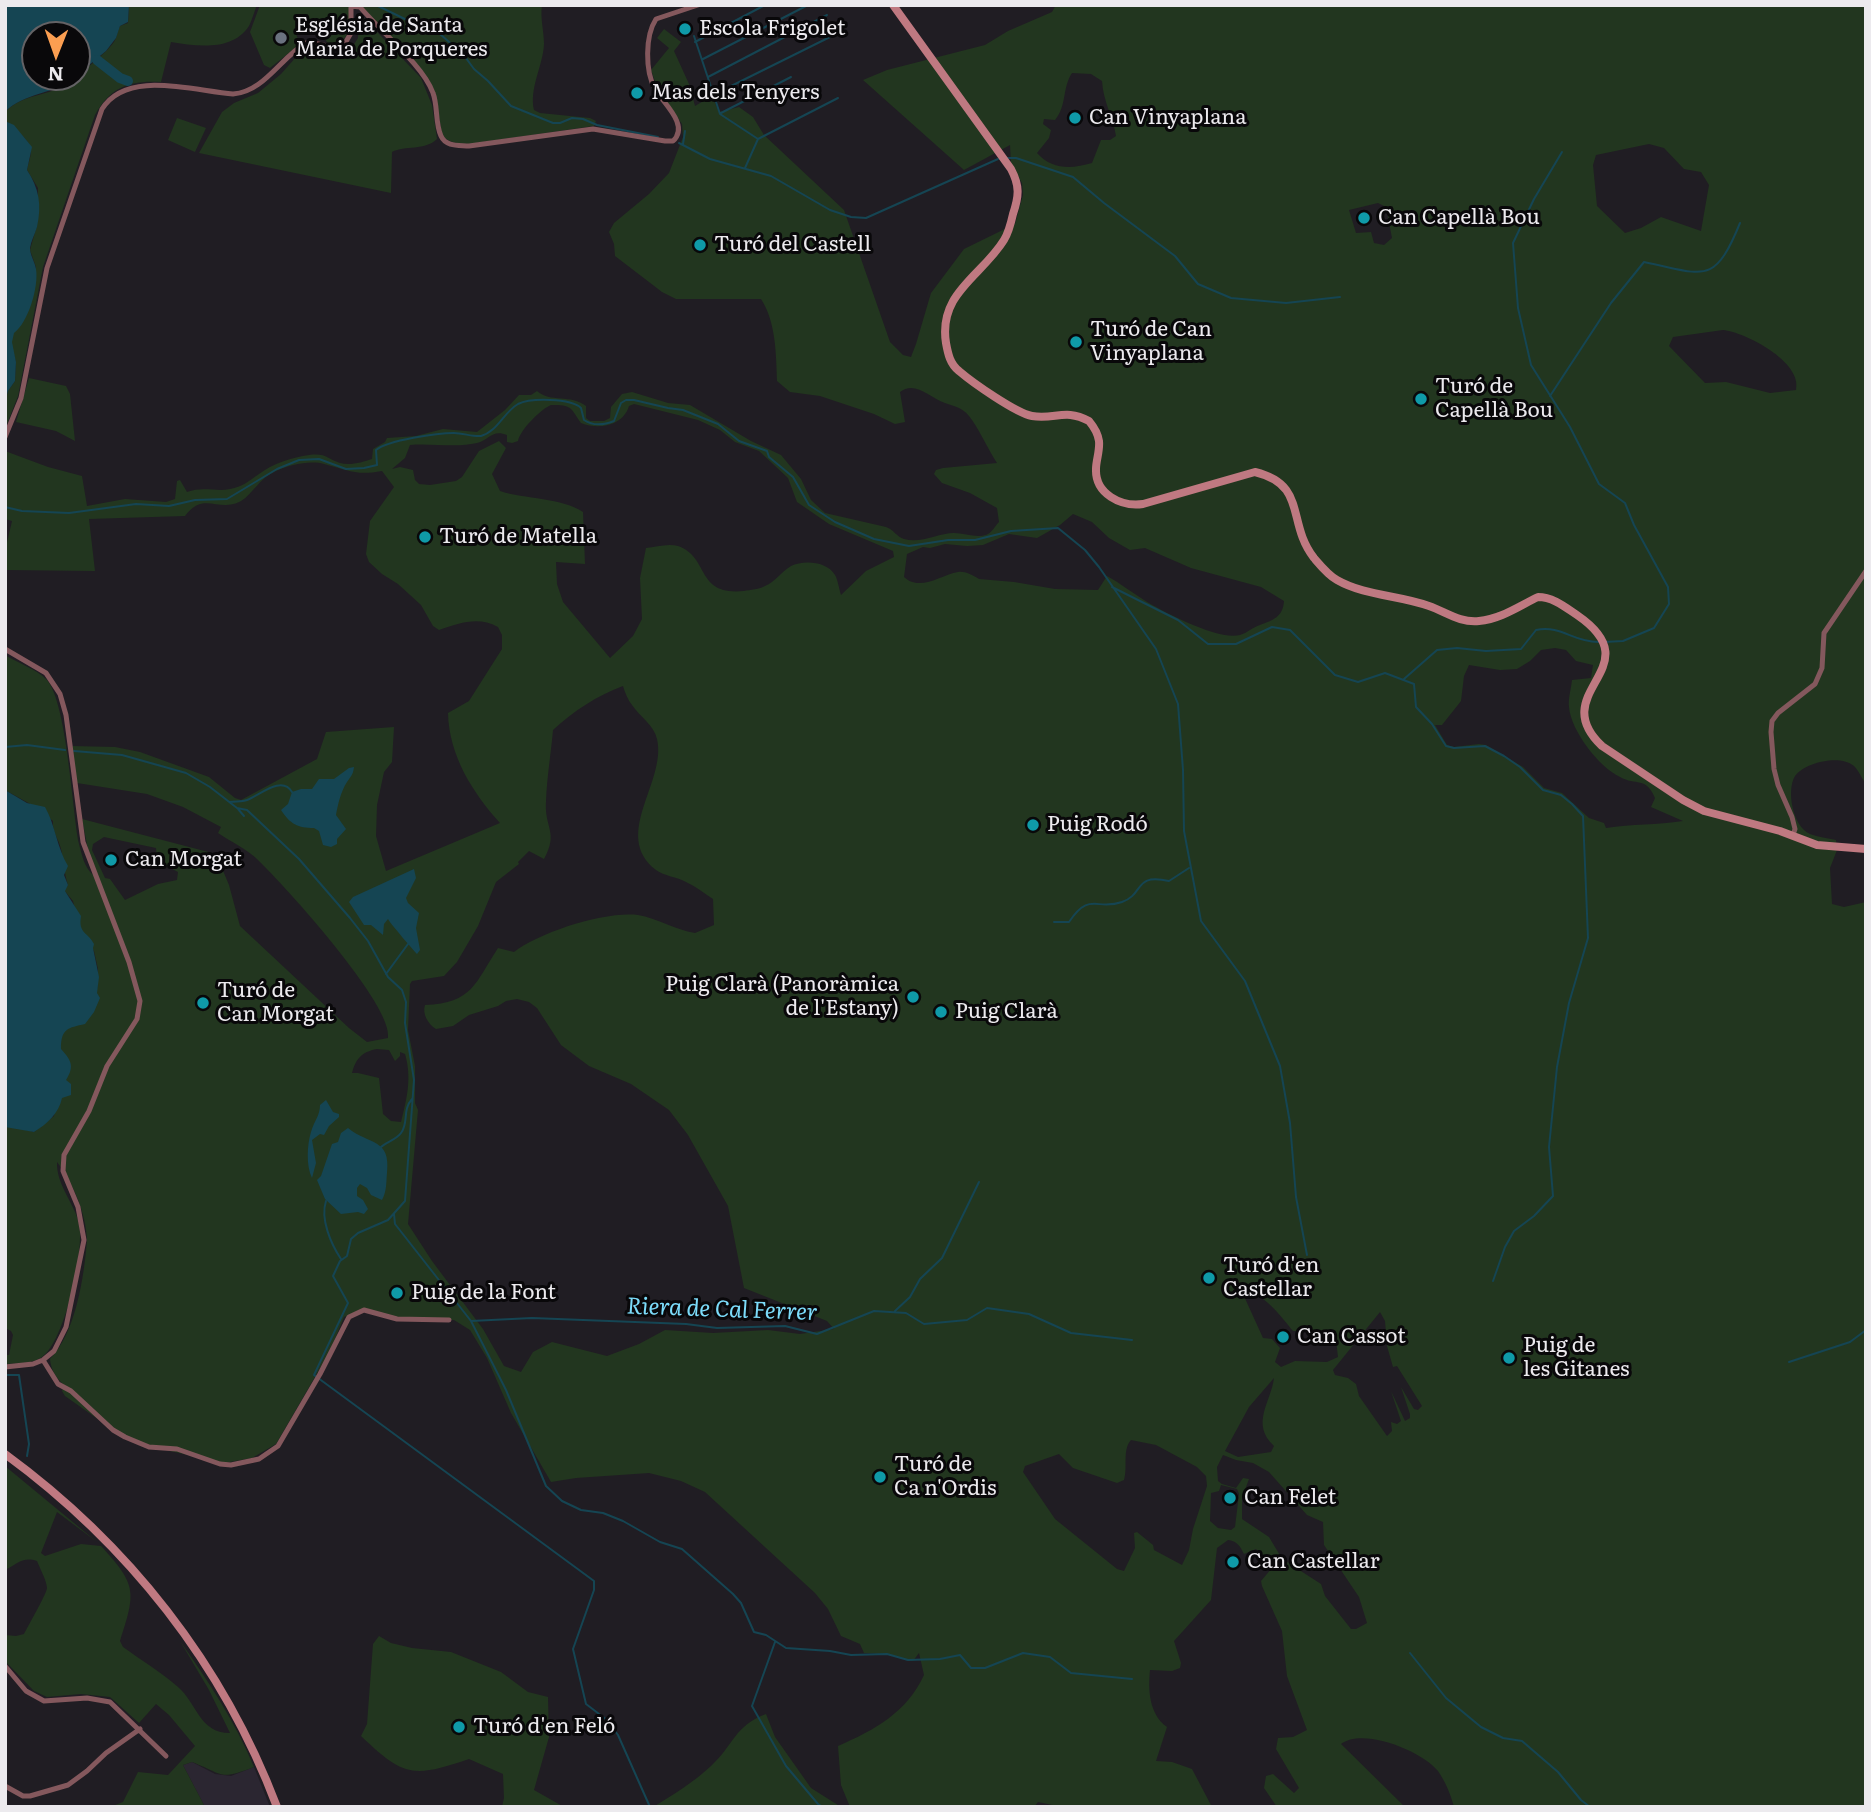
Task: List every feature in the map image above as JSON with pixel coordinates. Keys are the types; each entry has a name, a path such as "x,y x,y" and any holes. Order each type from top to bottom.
{"main road":[{"path":"893,5 1011,169 1019,187 1015,209 1003,242 957,293 949,308 946,339 949,357 958,370 1025,414 1069,414 1090,421 1099,441 1097,482 1107,494 1121,503 1143,504 1236,476 1255,472 1264,474 1284,486 1292,499 1301,539 1314,558 1337,581 1366,592 1429,606 1463,620 1492,619 1538,597 1556,601 1599,634 1605,647 1606,659 1603,668 1584,707 1586,726 1592,737 1602,746 1656,783 1704,811 1793,835 1817,845 1866,849"},
{"path":"5,1454 92,1525 159,1599 194,1646 221,1689 250,1743 277,1807"}],"street":[{"path":"5,437 18,410 47,268 102,109 120,90 139,86 243,93 259,83 306,43 334,48 344,45 351,33 351,6 360,7 423,75 433,93 440,136 452,145 469,146 593,129 673,141 678,133 678,122 654,87 649,72 649,34 656,19 698,5"},
{"path":"1793,835 1795,829 1792,817 1773,769 1770,732 1772,721 1778,713 1815,684 1822,668 1825,633 1866,571"},
{"path":"5,649 46,673 60,694 66,715 83,842 121,939 140,1001 137,1019 107,1066 89,1111 64,1155 63,1171 81,1218 84,1248 66,1327 54,1351 43,1360 33,1364 5,1367"},
{"path":"43,1360 58,1384 71,1391 113,1430 125,1437 149,1447 177,1449 209,1461 231,1465 259,1459 278,1446 349,1317 355,1313 365,1310 397,1319 449,1320"},
{"path":"5,1666 34,1697 44,1701 101,1699 118,1708 166,1756"},
{"path":"5,1786 23,1796 30,1796 68,1786 120,1742 140,1729"}],"shaded area":[{"path":"192,1762 215,1774 231,1776 254,1767 270,1807 205,1807 183,1765"}],"green space":[{"path":"129,5 257,5 249,26 233,40 213,45 171,42 161,82 140,82 122,87 107,98 95,115 43,267 18,396 5,429 5,402 15,381 16,362 8,333 36,267 30,250 37,225 38,188 27,170 31,155 30,146 19,132 5,121 5,112 20,101 51,91 91,91 91,65 114,42 120,26 128,23"},
{"path":"260,5 349,5 349,32 341,43 331,45 319,24 311,20 294,29 300,44 270,68 264,65 250,32"},
{"path":"361,5 542,5 544,44 533,94 534,110 540,113 590,118 596,121 594,126 469,144 448,140 442,135 435,92"},
{"path":"1056,5 1866,5 1866,784 1854,766 1848,762 1823,761 1807,767 1795,776 1791,799 1795,817 1804,830 1836,840 1837,850 1830,868 1832,904 1844,907 1866,902 1866,1807 1454,1807 1443,1779 1430,1763 1406,1749 1363,1738 1351,1739 1341,1744 1405,1807 1277,1807 1264,1788 1266,1776 1273,1774 1294,1793 1299,1788 1276,1749 1278,1738 1293,1737 1307,1730 1287,1676 1282,1631 1262,1586 1261,1581 1272,1568 1256,1549 1244,1554 1238,1544 1228,1540 1217,1548 1211,1600 1174,1641 1180,1668 1172,1671 1150,1670 1149,1678 1153,1709 1167,1727 1156,1761 1172,1762 1192,1769 1212,1807 1062,1807 1038,1802 1034,1807 850,1807 841,1785 838,1746 877,1726 909,1699 924,1675 919,1653 913,1661 884,1654 864,1653 860,1644 841,1636 828,1609 815,1593 705,1492 681,1481 649,1473 551,1482 511,1413 487,1358 470,1330 454,1320 389,1317 359,1311 344,1317 330,1351 276,1444 252,1458 224,1463 143,1445 119,1434 65,1396 62,1391 64,1385 51,1367 50,1359 66,1334 77,1303 87,1240 78,1199 57,1162 59,1178 79,1223 79,1253 71,1294 58,1333 42,1357 29,1362 5,1364 5,1355 9,1355 13,1335 5,1328 5,1124 34,1132 54,1116 60,1037 97,989 98,969 94,951 82,936 73,901 64,890 68,885 53,821 5,790 5,655 43,676 54,693 64,733 79,844 90,872 93,875 82,819 216,854 229,885 240,926 367,1042 388,1038 385,1022 374,1000 335,947 291,894 258,860 218,833 221,827 183,807 147,794 77,783 71,746 115,747 140,752 209,777 241,800 317,759 326,732 394,727 392,762 384,772 377,805 376,836 386,871 500,823 464,773 449,729 448,713 469,701 502,649 502,635 498,627 476,621 439,630 433,626 421,605 369,562 366,554 370,521 394,487 382,471 359,473 318,463 293,465 270,474 239,502 224,505 204,503 185,516 89,519 95,571 5,570 5,551 12,521 5,519 5,451 82,476 87,506 125,499 166,502 175,499 177,481 180,480 187,492 198,489 230,489 238,487 270,467 296,457 320,455 340,463 356,463 372,459 373,449 387,438 416,436 443,429 477,432 519,395 531,395 537,391 548,397 574,400 586,406 586,418 590,421 604,421 610,418 611,407 622,394 632,392 668,403 690,405 751,441 781,455 801,479 811,500 825,513 886,527 910,540 948,533 980,536 988,534 999,522 997,508 970,493 942,483 934,474 936,470 943,468 997,463 963,410 939,401 923,391 906,389 900,392 905,422 895,424 820,396 790,392 777,381 772,328 761,299 676,299 662,292 615,256 609,232 614,223 669,173 683,137 682,124 657,87 651,70 669,48 657,38 664,29 681,42 674,51 689,84 695,106 712,96 719,112 739,107 753,117 764,135 844,210 890,342 903,355 911,357 931,293 964,249 1015,224 1023,195 1022,183 1011,164 1010,145 964,170 863,80 887,70 985,45 1008,31 1052,12","holes":["1072,73 1091,74 1102,81 1116,136 1110,140 1101,140 1092,163 1063,167 1049,163 1037,153 1049,138 1051,130 1043,124 1044,119 1055,120","1649,144 1664,148 1684,169 1701,172 1709,185 1701,231 1661,217 1625,233 1597,206 1593,165 1596,155","1378,203 1386,207 1392,238 1384,245 1374,243 1371,232 1356,233 1349,210","1723,330 1745,336 1782,359 1796,379 1796,390 1770,393 1726,382 1705,383 1669,346 1673,337","634,404 698,420 720,430 735,442 759,451 788,478 797,502 829,524 893,551 894,557 866,571 841,595 831,570 821,564 808,563 791,566 763,587 728,591 710,582 688,551 678,546 666,545 646,548 640,578 642,619 633,636 610,658 563,602 557,584 556,562 585,564 583,512 554,501 500,491 492,474 506,448 499,441 479,451 462,477 456,481 419,484 415,480 413,470 400,467 392,469 405,458 410,445 469,444 481,442 498,433 507,435 507,442 518,441 537,415 551,405 567,406 581,423 603,426 622,418 629,406","1073,514 1092,522 1109,538 1130,550 1145,548 1191,568 1261,587 1284,601 1283,606 1273,619 1243,634 1231,636 1205,630 1177,618 1107,576 1098,590 1055,589 979,579 961,572 924,583 910,581 904,577 907,554 923,547 945,544 983,545 1009,534 1037,538","1555,648 1566,650 1576,661 1593,665 1591,678 1572,680 1569,707 1580,737 1595,757 1612,772 1648,787 1655,798 1651,807 1683,821 1606,828 1604,823 1589,818 1562,793 1544,788 1523,767 1486,745 1447,745 1435,725 1442,725 1461,701 1464,676 1469,665 1500,670 1517,669 1541,650","623,686 631,703 655,734 658,756 639,825 639,841 644,856 656,870 689,884 713,899 714,925 695,933 638,915 608,916 573,924 540,937 514,952 498,948 471,989 453,1000 425,1005 425,1015 436,1029 453,1026 469,1015 506,1001 517,999 529,1002 537,1008 561,1045 589,1066 631,1084 669,1110 688,1135 728,1206 744,1288 827,1321 834,1329 800,1334 768,1330 713,1333 665,1330 639,1344 607,1356 552,1342 533,1352 521,1372 504,1366 483,1329 408,1224 418,1110 415,1103 415,1066 408,1030 410,984 412,981 444,976 457,962 478,926 496,882 519,864 529,851 544,859 551,836 546,801 553,730 595,699","104,837 156,848 157,861 178,872 177,880 158,884 125,900 110,879 105,878 92,850 93,844","377,1049 389,1050 395,1061 400,1052 405,1054 408,1080 401,1122 391,1121 383,1114 379,1078 352,1073 357,1060 363,1054","1245,1292 1266,1301 1293,1331 1335,1332 1338,1357 1327,1362 1295,1361 1281,1367 1275,1362 1280,1348 1272,1339 1263,1338 1243,1294","1380,1312 1385,1321 1387,1346 1393,1367 1397,1366 1422,1406 1418,1410 1414,1409 1401,1387 1410,1414 1410,1418 1405,1421 1391,1391 1401,1421 1397,1424 1391,1422 1392,1431 1387,1436 1359,1396 1356,1384 1348,1378 1335,1375 1333,1370","1274,1378 1263,1421 1263,1429 1274,1446 1271,1452 1238,1457 1225,1451 1249,1407","1131,1440 1156,1445 1197,1467 1206,1476 1207,1486 1189,1550 1182,1565 1154,1550 1153,1545 1137,1532 1134,1533 1135,1548 1124,1571 1117,1569 1055,1519 1023,1472 1025,1466 1059,1454 1073,1468 1117,1483 1124,1480 1126,1454","1223,1455 1253,1463 1269,1472 1307,1515 1323,1522 1324,1545 1359,1597 1367,1623 1351,1629 1325,1596 1321,1584 1281,1557 1269,1537 1242,1519 1242,1498 1249,1479 1243,1478 1236,1488 1218,1481 1217,1467","1221,1485 1237,1489 1239,1494 1235,1527 1231,1530 1218,1528 1210,1521 1211,1493 1219,1491"]},
{"path":"359,13 421,78 432,105 437,139 421,147 392,152 391,193 199,153 222,112 234,103 258,93 281,74 305,47 309,45 346,57 358,38"},
{"path":"177,118 206,128 195,152 168,140"},
{"path":"29,378 66,386 70,394 75,441 56,431 16,422"},
{"path":"5,1466 97,1542 57,1512 41,1553 45,1556 81,1544 101,1546 121,1570 127,1580 131,1600 120,1641 123,1647 178,1687 211,1728 230,1733 180,1641 230,1717 254,1767 227,1775 192,1762 183,1765 205,1807 110,1807 123,1802 138,1772 168,1775 195,1746 156,1704 139,1723 110,1697 81,1694 47,1697 34,1691 5,1661 5,1635 24,1634 47,1588 37,1561 24,1560 5,1570"},
{"path":"379,1636 391,1643 412,1648 451,1652 501,1672 528,1692 548,1697 549,1737 534,1790 564,1807 502,1807 503,1774 469,1759 435,1769 410,1770 388,1760 376,1750 361,1736 367,1724 373,1644"},
{"path":"766,1714 775,1737 811,1788 841,1807 653,1807 704,1772 747,1724"}],"water":[{"path":"5,5 129,5 128,22 120,26 116,38 106,51 91,63 91,21 21,21 21,91 47,91 21,101 5,112"},
{"path":"5,121 14,125 32,147 27,170 37,190 39,211 30,248 36,269 36,285 28,313 14,333 12,342 16,362 15,381 5,402"},
{"path":"354,767 343,789 336,815 346,829 337,839 337,844 331,847 323,845 319,831 295,824 281,810 288,804 292,792 312,789 319,779 334,779"},
{"path":"5,790 27,803 45,807 68,866 64,875 68,885 65,891 81,916 82,930 94,944 99,977 97,993 100,998 94,1012 85,1024 70,1028 62,1037 61,1049 71,1063 66,1080 71,1084 71,1095 62,1098 52,1118 34,1132 5,1127"},
{"path":"414,869 416,878 406,898 419,913 416,928 420,950 417,954 388,919 384,924 383,935 371,925 364,925 349,902 353,897"},
{"path":"326,1100 339,1117 324,1135 320,1134 312,1140 316,1163 312,1178 308,1162 310,1137 320,1105"},
{"path":"348,1128 377,1144 386,1154 386,1186 382,1200 371,1195 367,1188 360,1184 357,1188 357,1196 368,1209 364,1214 341,1214 325,1199 317,1180 321,1176 332,1144 338,1142 341,1133"}],"waterway":[{"path":"376,5 413,23 433,28 463,54 511,106 553,123 572,118 583,119 597,125 658,137"},
{"path":"695,42 765,5"},
{"path":"703,59 808,5"},
{"path":"708,77 827,15"},
{"path":"713,95 834,35"},
{"path":"694,36 720,114 758,139 745,168"},
{"path":"97,60 128,81"},
{"path":"721,113 791,77"},
{"path":"758,139 838,98"},
{"path":"683,144 685,131"},
{"path":"679,143 710,159 771,176 830,210 851,217 866,218 998,159"},
{"path":"1562,152 1534,199 1513,243 1518,308 1531,365 1570,427 1599,484 1625,503 1668,587 1669,604 1654,628 1623,641 1604,642"},
{"path":"1007,158 1016,158 1073,177 1175,256 1198,284 1231,298 1286,303 1340,297"},
{"path":"1550,396 1611,303 1644,262 1694,272 1705,271 1714,267 1722,258 1740,223"},
{"path":"5,507 22,511 69,513 136,504 169,506 195,500 227,499 277,469 299,460 319,459 346,469 364,468 377,465 376,450 391,443 447,433 481,436 487,434 513,408 524,402 569,402 581,408 584,420 599,424 614,421 621,403 634,400 683,410 718,424 739,441 767,451 769,457 793,477 809,505 835,522 874,539 909,546 948,540 975,540 1011,531 1058,528 1085,550 1099,567 1156,649 1178,704 1184,831 1201,921 1245,981 1280,1066 1290,1123 1296,1197 1307,1255"},
{"path":"1112,587 1178,620 1208,644 1236,644 1272,627 1290,630 1335,675 1358,682 1385,673 1414,684 1416,707 1432,724 1446,746 1485,746 1520,767 1543,790 1561,795 1583,816 1588,938 1569,1003 1557,1067 1549,1147 1553,1196 1534,1216 1514,1231 1505,1247 1493,1281"},
{"path":"1404,679 1437,650 1521,649 1536,630 1553,630 1598,642"},
{"path":"5,747 27,745 65,750"},
{"path":"74,751 122,755 186,773 237,808 247,810 299,859 350,918 368,941 388,977 402,990 406,1002 405,1023 414,1080 405,1201 388,1220 358,1233 351,1239 347,1256 340,1261 333,1276 348,1303 314,1375 594,1581 594,1590 573,1649 586,1704 607,1720 618,1735 650,1807"},
{"path":"230,802 247,800 283,785 292,792"},
{"path":"238,809 244,816"},
{"path":"1054,922 1069,922 1088,904 1122,902 1134,894 1144,882 1158,879 1169,881 1189,868"},
{"path":"386,974 408,944"},
{"path":"381,1147 401,1133 412,1099"},
{"path":"895,1311 910,1297 920,1279 942,1258 979,1182"},
{"path":"326,1201 325,1223 341,1259"},
{"name":"Riera de Cal Ferrer","path":"394,1214 395,1224 471,1321 532,1318 686,1324 717,1328 785,1326 817,1334 874,1311 906,1313 924,1324 967,1320 987,1308 1029,1314 1071,1333 1132,1340"},
{"path":"471,1321 506,1390 546,1486 562,1501 581,1510 603,1513 660,1542 682,1549 741,1603 754,1632 766,1635 786,1648 851,1655 887,1654 908,1660 960,1655 971,1668 985,1668 1023,1653 1050,1657 1071,1673 1132,1679"},
{"path":"1789,1362 1850,1342 1866,1330"},
{"path":"5,1375 19,1375 29,1444 27,1456"},
{"path":"775,1642 752,1706 786,1766 823,1807"},
{"path":"1410,1653 1446,1698 1481,1727 1503,1738 1522,1741 1558,1772 1590,1807"}],"place":[{"name":"Escola Frigolet","path":"685,29"},
{"name":"Església de Santa Maria de Porqueres","path":"281,38"},
{"name":"Mas dels Tenyers","path":"637,93"},
{"name":"Can Vinyaplana","path":"1075,118"},
{"name":"Can Capellà Bou","path":"1364,218"},
{"name":"Turó del Castell","path":"700,245"},
{"name":"Turó de Can Vinyaplana","path":"1076,342"},
{"name":"Turó de Capellà Bou","path":"1421,399"},
{"name":"Turó de Matella","path":"425,537"},
{"name":"Puig Rodó","path":"1033,825"},
{"name":"Can Morgat","path":"111,860"},
{"name":"Puig Clarà (Panoràmica de l'Estany)","path":"913,997"},
{"name":"Turó de Can Morgat","path":"203,1003"},
{"name":"Puig Clarà","path":"941,1012"},
{"name":"Turó d'en Castellar","path":"1209,1278"},
{"name":"Puig de la Font","path":"397,1293"},
{"name":"Can Cassot","path":"1283,1337"},
{"name":"Puig de les Gitanes","path":"1509,1358"},
{"name":"Turó de Ca n'Ordis","path":"880,1477"},
{"name":"Can Felet","path":"1230,1498"},
{"name":"Can Castellar","path":"1233,1562"},
{"name":"Turó d'en Feló","path":"459,1727"}]}
